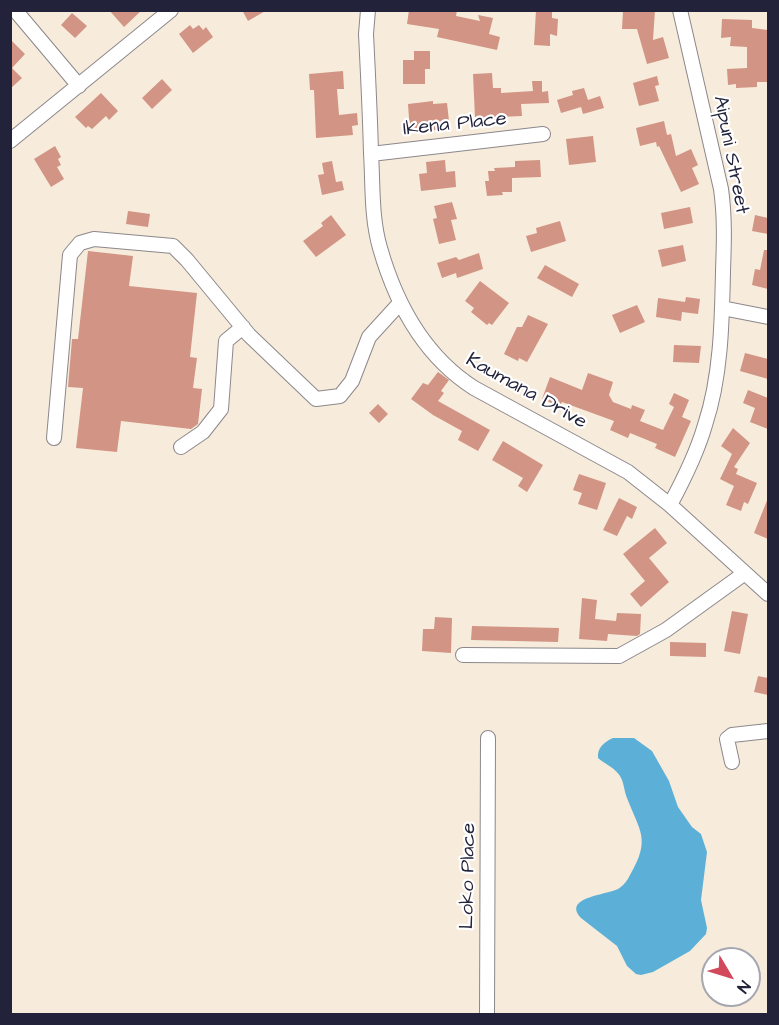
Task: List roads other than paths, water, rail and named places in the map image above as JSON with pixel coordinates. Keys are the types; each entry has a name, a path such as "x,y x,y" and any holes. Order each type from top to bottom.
{"street":[{"path":"15,10 79,86"},
{"path":"10,141 171,10"},
{"name":"Kaumana Drive","path":"368,10 366,34 373,212 379,247 400,303 425,344 439,362 455,376 628,472 670,505 768,594"},
{"name":"Aipuni Street","path":"670,505 684,478 706,424 713,396 720,347 724,211 680,10"},
{"name":"Ikena Place","path":"371,154 543,134"},
{"path":"54,438 70,255 80,243 94,239 173,246 243,327 316,399 340,396 352,381 369,337 400,303"},
{"path":"722,308 768,317"},
{"path":"181,447 203,432 222,409 226,341 243,327"},
{"path":"463,655 619,656 666,630 745,573"},
{"path":"732,762 728,739 732,735 768,731"},
{"name":"Loko Place","path":"487,1014 488,738"}],"water":[{"path":"613,738 634,738 652,751 669,781 678,807 692,827 701,834 707,852 701,900 707,928 706,934 690,951 653,972 641,975 636,974 627,966 617,946 581,918 577,911 577,905 581,901 618,889 625,883 636,863 642,844 639,828 621,778 598,758 602,746"}]}
